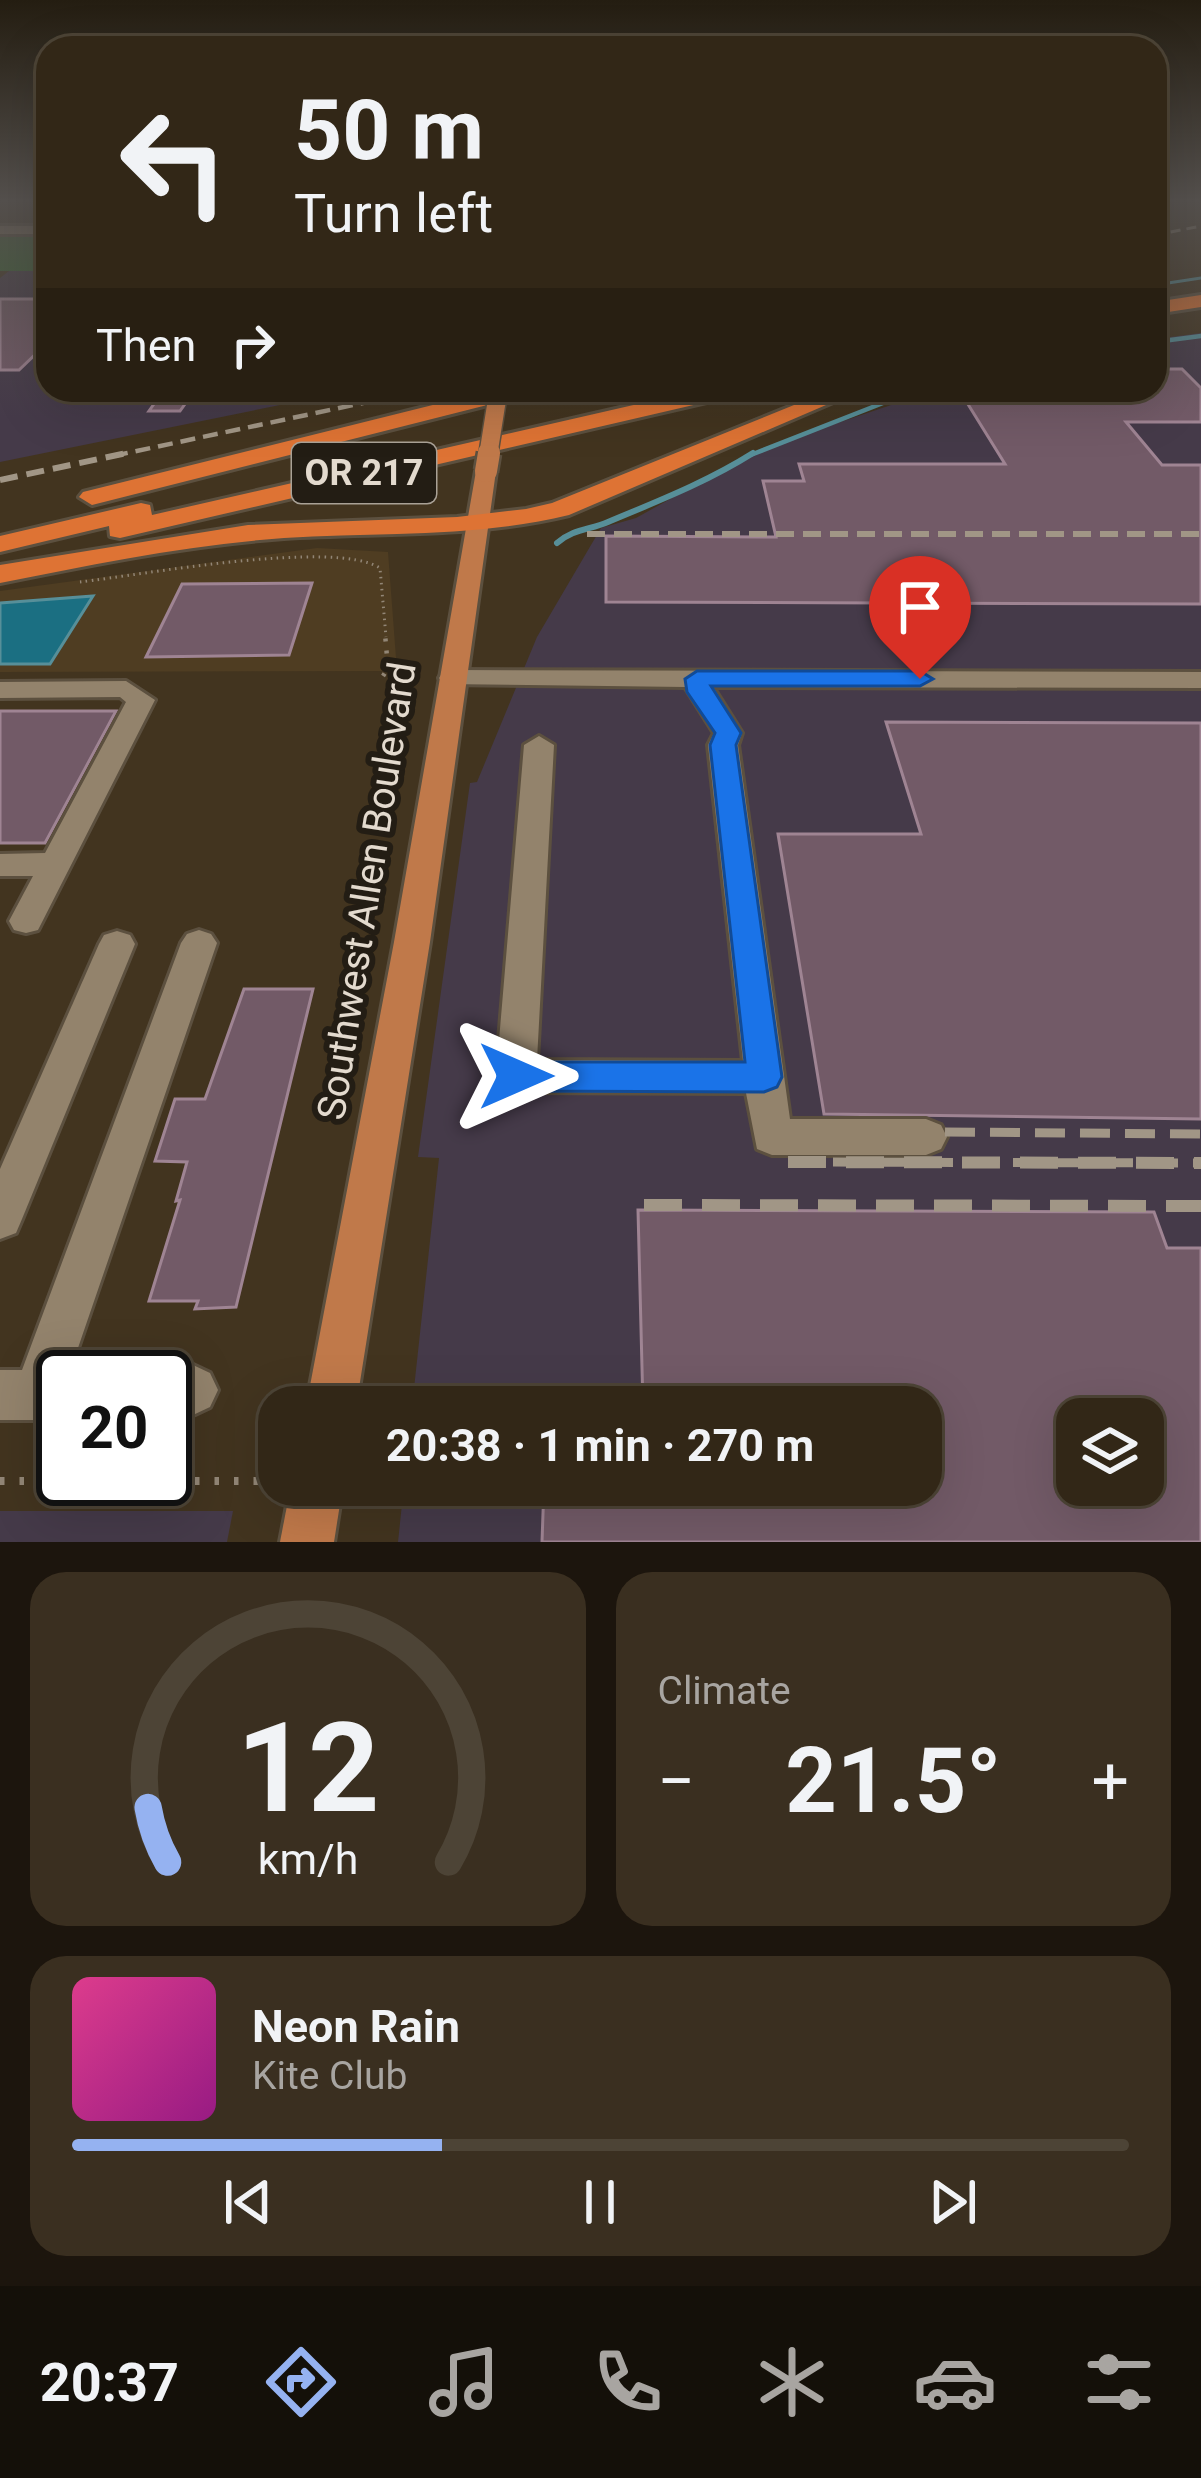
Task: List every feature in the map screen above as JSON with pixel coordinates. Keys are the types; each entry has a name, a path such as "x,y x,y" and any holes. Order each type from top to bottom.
{"highway":[{"path":"1167,309 1201,301"},
{"path":"1167,311 1201,310"},
{"path":"0,518 284,452 466,402"},
{"name":"OR 217","path":"0,544 619,402"},
{"name":"OR 217","path":"0,558 676,402"},
{"path":"0,574 224,536 478,526 560,509 821,402"}],"main road":[{"name":"Southwest Allen Boulevard","path":"335,1386 486,472 503,402"},
{"path":"307,1542 313,1506"}],"street":[{"path":"453,678 1201,680"},
{"path":"697,679 700,692 728,733 723,745 772,1137 926,1137"},
{"path":"0,690 126,689 141,700 26,921"},
{"path":"539,745 516,1076 764,1077"},
{"path":"0,865 56,864"},
{"path":"0,1219 116,944"},
{"path":"33,1395 199,944"}],"path":[{"path":"68,582 291,556 369,561 380,568 388,668 383,676"},
{"path":"0,1481 258,1481"}],"shaded area":[{"path":"36,274 36,402 295,402 0,462 0,278"},
{"path":"1201,333 1201,1542 398,1542 402,1506 942,1506 942,1386 414,1386 439,1158 418,1157 470,783 477,782 537,637 601,528 636,518 760,449 900,402 1167,402 1167,337"},
{"path":"317,548 388,552 397,671 0,672 0,591"},
{"path":"0,1511 233,1511 227,1542 0,1542"}],"water":[{"path":"93,596 50,664 0,664 0,603"}],"building":[{"path":"0,299 36,299 36,354 19,370 0,370"},
{"path":"1167,369 1182,369 1201,388 1201,422 1126,422 1162,465 1201,465 1201,604 606,602 606,536 776,537 763,481 804,481 799,464 1005,464 967,402 1167,402"},
{"path":"155,402 186,402 180,411 149,411"},
{"path":"312,583 289,655 146,657 182,584"},
{"path":"0,711 116,711 45,843 0,843"},
{"path":"886,722 1201,723 1201,1119 824,1114 778,834 921,834"},
{"path":"244,989 313,989 236,1307 195,1309 198,1301 149,1301 187,1162 155,1161 175,1099 205,1099"},
{"path":"638,1210 1154,1212 1167,1248 1201,1248 1201,1542 542,1542 543,1506 942,1506 942,1386 642,1386"}],"waterway":[{"path":"1167,283 1201,278"},
{"path":"1167,340 1201,336"},
{"path":"748,456 885,402"},
{"path":"557,543 682,490 753,453"}],"railway":[{"path":"113,456 367,402"},
{"path":"0,480 127,453"},
{"path":"587,534 1201,534"},
{"path":"945,1132 1201,1134"},
{"path":"788,1162 1201,1163"},
{"path":"644,1205 1201,1206"}],"route":[{"path":"516,1076 764,1077 723,745 728,733 700,692 697,679 920,679"}]}
